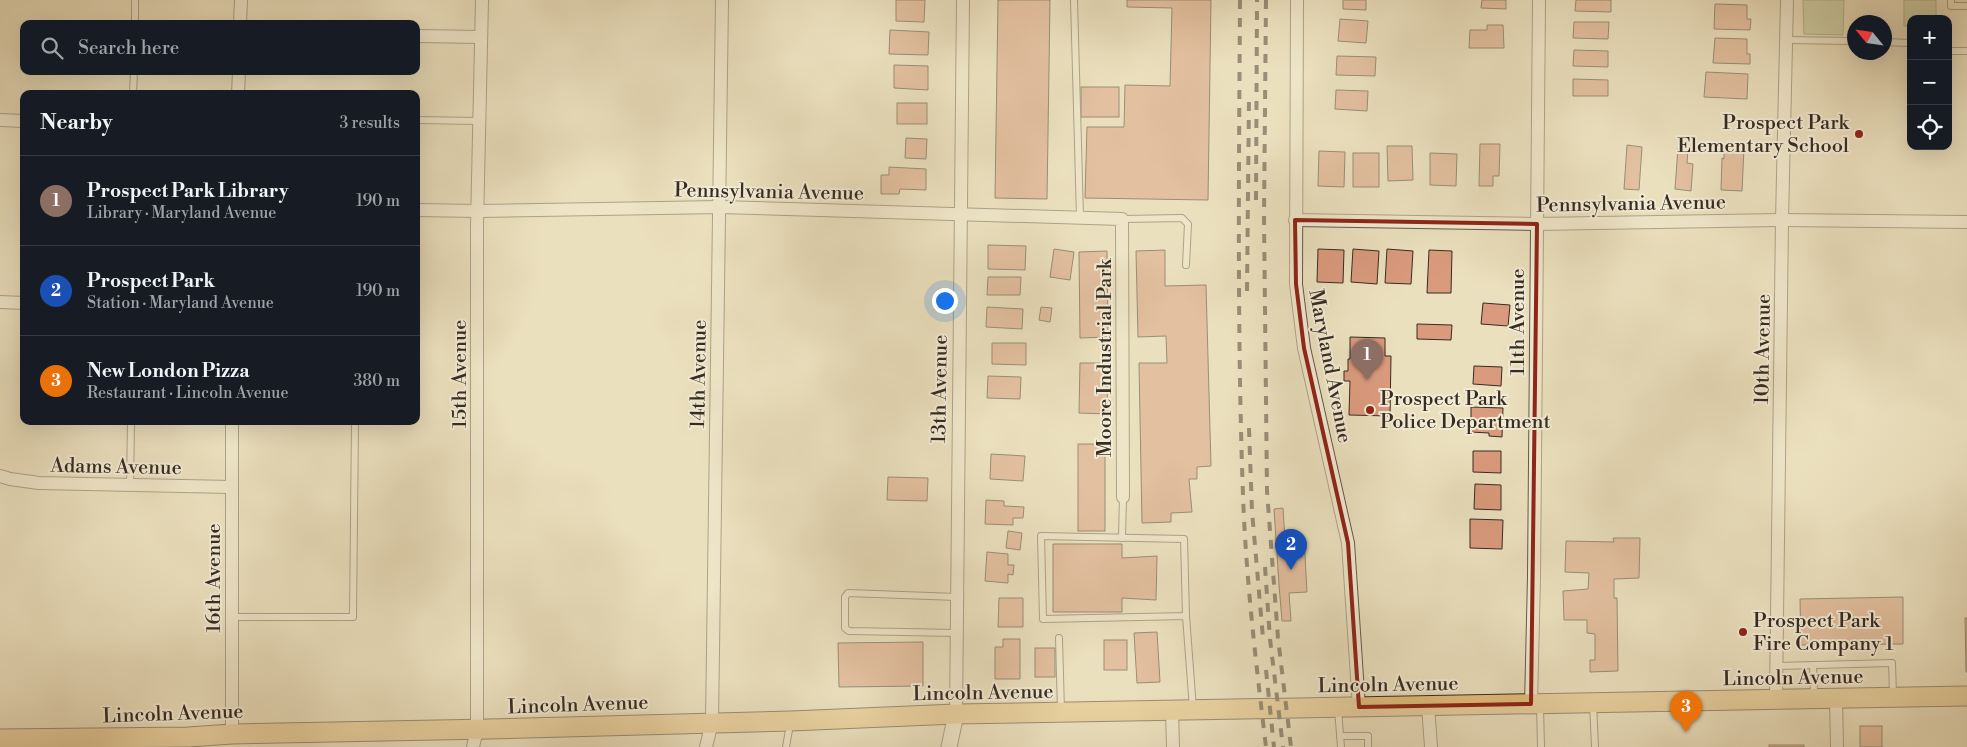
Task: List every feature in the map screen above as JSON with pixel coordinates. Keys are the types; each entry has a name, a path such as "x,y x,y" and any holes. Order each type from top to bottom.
{"main road":[{"name":"Lincoln Avenue","path":"0,739 188,742 232,734 475,738 712,722 790,721 956,714 1967,696"}],"street":[{"path":"240,20 241,0"},
{"name":"15th Avenue","path":"475,738 478,211 482,0"},
{"name":"14th Avenue","path":"706,747 712,722 722,0"},
{"name":"13th Avenue","path":"949,747 956,714 963,0"},
{"name":"Maryland Avenue","path":"1297,0 1296,284 1304,348 1348,543 1360,707"},
{"name":"11th Avenue","path":"1535,704 1536,224 1539,0"},
{"name":"10th Avenue","path":"1776,699 1782,220 1787,0"},
{"path":"420,36 481,37"},
{"path":"238,75 238,90"},
{"path":"0,120 20,120"},
{"name":"Pennsylvania Avenue","path":"420,210 478,211 720,207 1122,219"},
{"name":"Moore Industrial Park","path":"1122,219 1123,497"},
{"name":"Pennsylvania Avenue","path":"1295,220 1536,224 1782,220 1967,222"},
{"path":"0,302 20,303"},
{"name":"16th Avenue","path":"232,425 232,734"},
{"name":"Adams Avenue","path":"0,476 39,483 231,487"},
{"path":"1836,699 1837,747"},
{"path":"1428,705 1431,747"},
{"path":"1172,710 1173,747"}],"lane":[{"path":"135,0 135,20"},
{"path":"1074,0 1080,217"},
{"path":"1951,0 1950,6 1967,6"},
{"path":"1786,40 1847,41"},
{"path":"1892,42 1907,43"},
{"path":"1952,51 1967,51"},
{"path":"133,90 134,75"},
{"path":"420,120 479,121"},
{"path":"1122,219 1182,218 1188,224 1186,265"},
{"path":"130,485 131,425"},
{"path":"232,617 353,617 355,425"},
{"path":"1122,538 1123,497"},
{"path":"1186,616 1043,619 1041,536 1184,538 1186,616 1193,710"},
{"path":"957,597 848,592 845,597 845,628 849,631 957,633"},
{"path":"1059,638 1061,712"},
{"path":"1776,666 1892,662 1893,698"},
{"path":"1813,665 1814,699"},
{"path":"1592,703 1595,747"},
{"path":"1535,704 1541,747"},
{"path":"1338,707 1341,747"},
{"path":"786,747 790,721"},
{"path":"1340,736 1368,736 1368,747"}],"highlighted area":[{"path":"1295,220 1537,224 1531,704 1359,707 1348,543 1304,348 1296,284"}],"green space":[{"path":"1803,0 1844,0 1843,35 1804,34"},
{"path":"1904,0 1936,0 1936,15 1907,15 1907,26 1904,26"}],"building":[{"path":"896,0 925,0 924,22 896,21"},
{"path":"998,0 1050,0 1047,199 995,198"},
{"path":"1127,0 1211,0 1208,200 1085,198 1087,127 1124,127 1125,85 1170,86 1172,8 1127,7"},
{"path":"1343,0 1366,0 1366,10 1343,9"},
{"path":"1482,0 1506,0 1506,9 1481,8"},
{"path":"1576,0 1611,0 1611,12 1575,11"},
{"path":"1715,4 1747,5 1747,19 1751,19 1750,30 1714,29"},
{"path":"1340,19 1368,21 1366,43 1338,41"},
{"path":"1574,22 1609,22 1608,39 1573,38"},
{"path":"1487,25 1503,25 1504,48 1469,48 1470,30 1487,30"},
{"path":"890,30 929,32 928,55 889,54"},
{"path":"1715,38 1747,39 1747,54 1750,54 1750,64 1713,63"},
{"path":"1574,50 1608,51 1608,67 1573,66"},
{"path":"1337,56 1376,57 1375,76 1336,75"},
{"path":"894,65 928,66 928,90 894,88"},
{"path":"1706,72 1748,74 1747,99 1704,97"},
{"path":"1573,79 1608,80 1608,96 1573,96"},
{"path":"1081,87 1119,87 1119,117 1081,117"},
{"path":"1336,90 1368,91 1367,111 1335,109"},
{"path":"897,103 927,103 927,124 897,124"},
{"path":"906,138 927,139 926,159 905,158"},
{"path":"1480,144 1500,144 1499,176 1493,176 1493,186 1479,186"},
{"path":"1627,145 1642,147 1639,190 1624,189"},
{"path":"1387,146 1412,146 1413,180 1388,181"},
{"path":"1678,148 1688,149 1687,163 1693,164 1691,191 1675,189"},
{"path":"1724,148 1744,148 1742,191 1721,190"},
{"path":"1319,151 1345,152 1344,187 1318,186"},
{"path":"1353,153 1379,153 1379,187 1353,187"},
{"path":"1430,153 1457,154 1456,186 1430,185"},
{"path":"889,167 926,169 926,190 900,189 899,194 881,194 881,175 889,175"},
{"path":"988,245 1026,246 1025,270 988,269"},
{"path":"1054,249 1074,252 1070,280 1050,277"},
{"path":"1318,249 1344,250 1343,283 1317,282"},
{"path":"1353,249 1379,251 1377,284 1351,282"},
{"path":"1387,249 1413,251 1411,284 1385,283"},
{"path":"1165,250 1165,286 1206,285 1211,466 1197,467 1197,479 1189,479 1192,512 1171,513 1171,522 1142,523 1139,363 1167,363 1166,336 1138,337 1136,251"},
{"path":"1429,250 1452,251 1451,293 1427,293"},
{"path":"1107,251 1108,337 1080,338 1079,252"},
{"path":"988,277 1021,277 1020,295 987,295"},
{"path":"1483,303 1510,305 1508,326 1481,324"},
{"path":"987,307 1023,309 1022,329 986,327"},
{"path":"1041,307 1052,308 1050,322 1039,320"},
{"path":"1417,324 1452,325 1451,340 1417,339"},
{"path":"1350,337 1385,338 1385,356 1391,356 1390,416 1349,415 1350,381 1344,381 1344,371 1348,371"},
{"path":"992,343 1026,343 1026,365 992,364"},
{"path":"1080,363 1108,363 1107,414 1079,413"},
{"path":"1474,366 1502,367 1501,386 1473,384"},
{"path":"988,376 1021,377 1020,399 987,398"},
{"path":"1471,407 1503,408 1502,437 1489,436 1489,433 1471,432"},
{"path":"1078,444 1105,444 1105,531 1078,531"},
{"path":"1473,451 1501,451 1501,473 1473,472"},
{"path":"991,454 1025,456 1023,481 990,479"},
{"path":"888,477 928,478 927,501 887,500"},
{"path":"1475,484 1501,485 1501,510 1474,509"},
{"path":"986,500 1004,501 1004,506 1024,507 1023,518 1013,518 1013,525 985,524"},
{"path":"1283,508 1285,539 1304,537 1307,592 1289,593 1291,621 1282,621 1279,585 1274,509"},
{"path":"1470,519 1503,520 1502,549 1470,548"},
{"path":"1008,531 1022,533 1020,550 1006,548"},
{"path":"1613,538 1640,538 1639,578 1614,579 1614,598 1617,598 1618,671 1590,672 1590,660 1595,660 1595,634 1587,633 1587,620 1564,620 1563,591 1588,589 1589,573 1565,572 1566,541 1614,542"},
{"path":"1053,544 1122,544 1122,558 1157,556 1156,600 1122,598 1122,612 1053,612"},
{"path":"987,552 1008,554 1008,565 1014,565 1013,575 1008,574 1008,583 985,581"},
{"path":"1903,597 1903,644 1801,645 1800,599"},
{"path":"999,598 1023,598 1023,627 998,627"},
{"path":"1965,618 1967,618 1967,672 1966,672"},
{"path":"1157,632 1160,682 1137,683 1134,633"},
{"path":"1003,639 1020,639 1020,679 995,679 995,647 1003,647"},
{"path":"1104,640 1127,640 1127,670 1104,670"},
{"path":"923,642 923,686 839,687 838,643"},
{"path":"1035,648 1055,648 1055,677 1035,677"},
{"path":"1860,726 1882,726 1882,747 1860,747"},
{"path":"1769,745 1804,745 1804,747 1769,747"}],"railway":[{"path":"1240,0 1239,309 1244,526 1255,652 1266,747"},
{"path":"1256,200 1257,0"},
{"path":"1266,0 1264,217 1267,491 1278,638 1291,747"},
{"path":"1247,291 1249,98"},
{"path":"1249,428 1252,511 1263,638"},
{"path":"1265,567 1270,639 1283,747"},
{"path":"1266,670 1274,747"}],"place":[{"name":"Prospect Park Elementary School","path":"1859,134"},
{"name":"Prospect Park Library","path":"1367,380"},
{"name":"Prospect Park Police Department","path":"1370,410"},
{"name":"Prospect Park","path":"1291,570"},
{"name":"Prospect Park Fire Company 1","path":"1743,632"},
{"name":"New London Pizza","path":"1686,732"}]}
